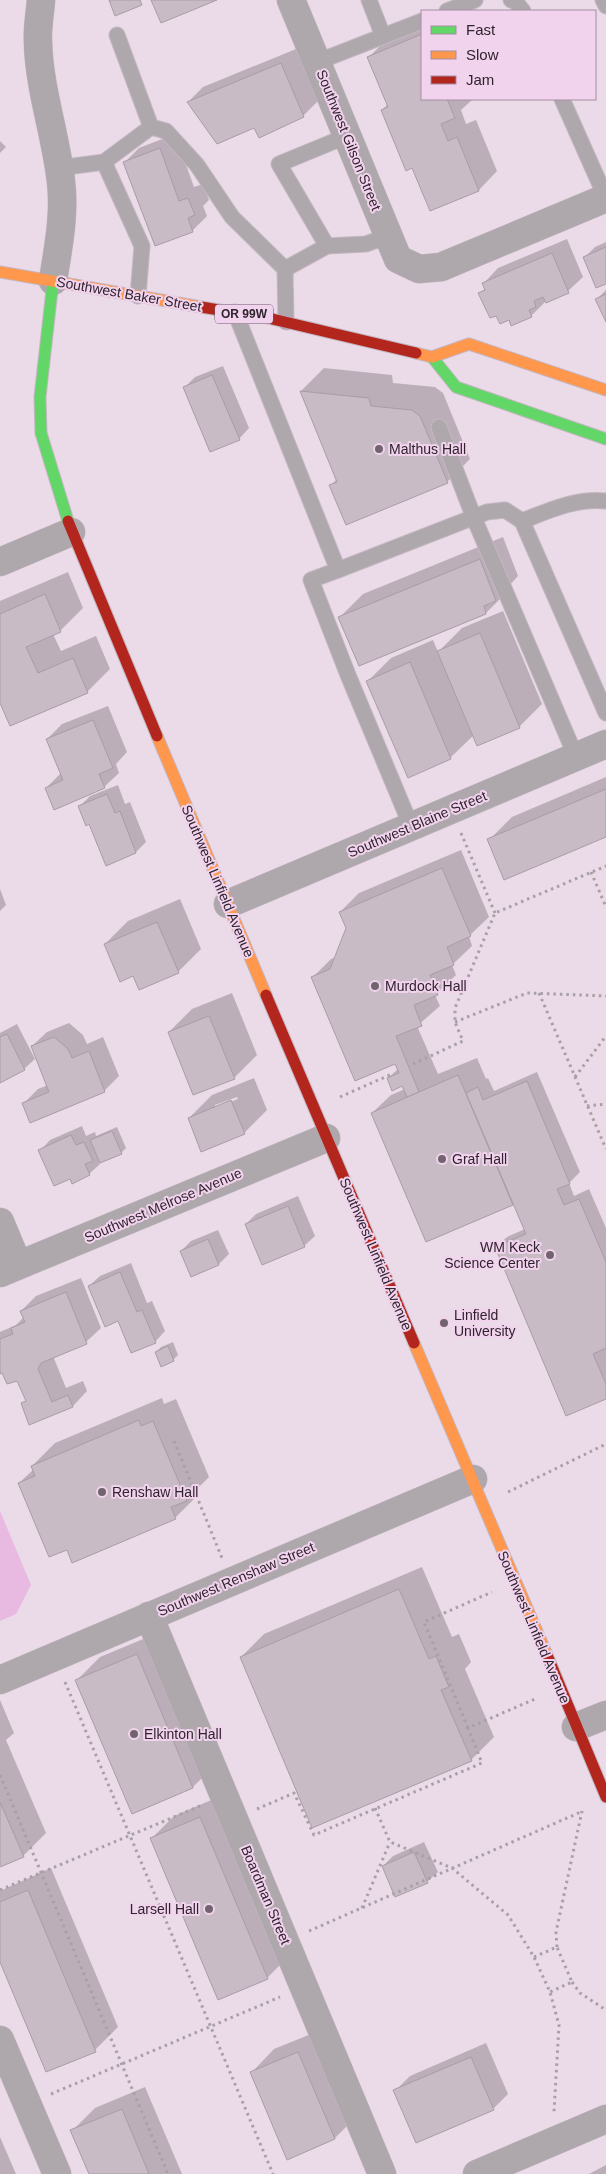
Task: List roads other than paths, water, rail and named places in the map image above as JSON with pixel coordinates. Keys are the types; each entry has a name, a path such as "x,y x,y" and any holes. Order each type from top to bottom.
{"main road":[{"name":"Southwest Baker Street","path":"0,272 286,322 432,357"},
{"name":"Southwest Linfield Avenue","path":"53,281 40,397 41,433 71,532 606,1797"},
{"path":"606,390 469,344 432,357 456,388 606,439"}],"street":[{"name":"Southwest Linfield Avenue","path":"41,0 38,41 42,79 53,128 59,168 62,221 53,281"},
{"name":"Southwest Gilson Street","path":"291,0 398,260 419,269 441,267 606,198"},
{"path":"0,562 71,532"},
{"name":"Southwest Blaine Street","path":"228,904 606,744"},
{"name":"Southwest Melrose Avenue","path":"9,1269 326,1138"},
{"path":"0,1222 9,1269"},
{"name":"Southwest Renshaw Street","path":"0,1680 472,1479"},
{"name":"Boardman Street","path":"149,1616 382,2174"},
{"path":"576,1727 606,1714"},
{"path":"0,2040 57,2174"},
{"path":"477,2174 606,2119"}],"lane":[{"path":"369,0 383,36"},
{"path":"449,10 476,0"},
{"path":"603,0 606,6"},
{"path":"317,62 421,21"},
{"path":"118,35 151,127"},
{"path":"562,100 606,198"},
{"path":"59,168 104,162 151,127"},
{"path":"151,127 166,131 196,165 232,217 285,269 286,322"},
{"path":"327,246 280,164 347,136"},
{"path":"104,162 142,246 138,296"},
{"path":"285,269 327,246 366,244 388,236"},
{"path":"235,312 338,570"},
{"path":"439,427 474,518 576,757"},
{"path":"522,521 568,504 592,500 606,502"},
{"path":"411,826 311,580 487,512 505,510 522,521 606,713"}],"place":[{"name":"Malthus Hall","path":"379,449"},
{"name":"Murdock Hall","path":"375,986"},
{"name":"Graf Hall","path":"442,1159"},
{"name":"WM Keck Science Center","path":"550,1255"},
{"name":"Linfield University","path":"444,1323"},
{"name":"Renshaw Hall","path":"102,1492"},
{"name":"Elkinton Hall","path":"134,1734"},
{"name":"Larsell Hall","path":"209,1909"}]}
